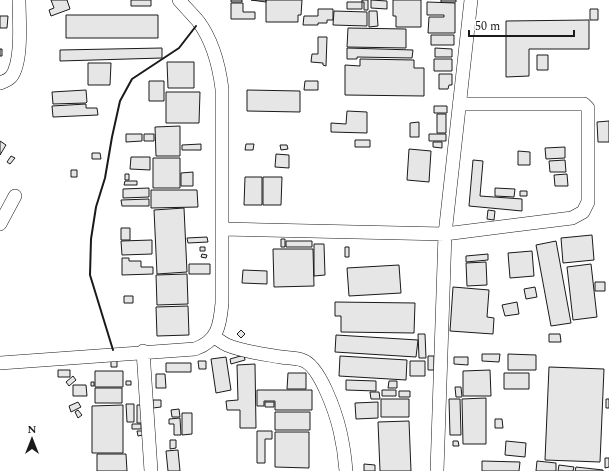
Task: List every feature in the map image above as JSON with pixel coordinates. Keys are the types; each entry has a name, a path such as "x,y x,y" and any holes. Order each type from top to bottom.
{"street":[{"path":"0,83 10,78 16,67 20,46 19,0"},
{"path":"0,362 195,349 205,345 214,337 220,323 222,303 222,89 214,50 199,23 179,0"},
{"path":"437,471 445,234 471,0"},
{"path":"222,229 445,234 572,218 583,212 588,202 588,108 584,104 459,104"},
{"path":"0,224 15,196"},
{"path":"214,337 226,345 239,349 302,360 315,368 335,414 340,431 346,471"},
{"path":"143,352 151,471"}],"building":[{"path":"51,0 67,0 70,9 51,16 49,10 54,8"},
{"path":"131,0 151,0 151,6 131,6"},
{"path":"231,0 242,0 242,2 231,2"},
{"path":"251,0 266,0 266,2"},
{"path":"266,0 302,0 301,15 298,15 298,22 266,22"},
{"path":"362,0 368,0 368,10 364,10 364,2 362,2"},
{"path":"371,0 387,1 387,9 371,8"},
{"path":"393,0 421,0 421,27 396,27 396,16 393,16"},
{"path":"441,0 456,0 456,2 441,2"},
{"path":"347,2 362,2 362,9 347,9"},
{"path":"427,2 455,3 455,33 428,33 429,17 444,17 444,15 427,15"},
{"path":"231,3 243,3 243,12 255,12 255,19 231,19"},
{"path":"318,9 333,9 333,20 327,20 327,23 318,23 318,25 303,25 304,16 318,16"},
{"path":"590,9 598,9 598,20 590,20"},
{"path":"334,11 367,12 367,26 333,25"},
{"path":"369,11 377,11 378,26 369,27"},
{"path":"66,15 158,15 158,38 66,38"},
{"path":"0,16 8,16 7,28 0,28"},
{"path":"589,20 589,49 529,49 529,76 506,77 506,21"},
{"path":"348,28 406,29 406,48 347,47"},
{"path":"431,35 454,35 454,45 431,45"},
{"path":"318,37 327,37 326,66 323,65 323,63 311,62 312,54 318,54"},
{"path":"162,48 162,58 60,61 60,50"},
{"path":"347,48 413,50 412,58 357,57 357,59 347,59"},
{"path":"435,48 452,49 452,57 435,57"},
{"path":"0,49 2,49 2,56 0,56"},
{"path":"537,55 548,55 548,70 537,70"},
{"path":"360,59 414,60 414,68 424,68 424,96 345,95 345,65 360,66"},
{"path":"434,59 452,59 452,71 434,71"},
{"path":"167,62 194,62 194,88 168,88"},
{"path":"88,63 111,63 110,85 88,85"},
{"path":"439,74 452,74 452,85 449,85 448,89 439,89"},
{"path":"149,81 164,81 164,101 149,101"},
{"path":"305,81 318,81 318,90 304,90"},
{"path":"86,90 86,103 53,104 52,92"},
{"path":"247,90 300,91 300,112 247,111"},
{"path":"166,92 200,92 199,123 166,123"},
{"path":"86,104 86,108 97,108 98,115 53,117 52,106"},
{"path":"434,106 447,106 447,113 434,113"},
{"path":"347,111 367,112 367,133 331,132 331,123 346,124"},
{"path":"437,114 446,114 446,133 437,133"},
{"path":"609,121 609,142 598,142 597,122"},
{"path":"419,122 419,137 410,137 410,123"},
{"path":"180,126 180,156 156,156 155,127"},
{"path":"126,134 142,134 142,141 126,142"},
{"path":"144,134 154,134 154,141 144,141"},
{"path":"429,134 446,134 446,141 429,141"},
{"path":"355,140 370,140 370,147 355,147"},
{"path":"0,141 6,145 0,155"},
{"path":"433,142 442,142 442,148 433,147"},
{"path":"201,144 201,150 182,150 182,145"},
{"path":"246,144 254,144 253,150 245,150"},
{"path":"280,145 287,145 288,149 281,150"},
{"path":"565,147 565,158 546,159 545,148"},
{"path":"409,149 431,151 429,182 407,180"},
{"path":"518,151 530,152 530,165 518,165"},
{"path":"92,153 100,153 101,159 92,159"},
{"path":"276,154 289,155 289,168 275,167"},
{"path":"11,156 15,158 10,164 7,162"},
{"path":"131,157 150,157 150,170 130,169"},
{"path":"153,158 180,158 180,188 153,188"},
{"path":"473,160 483,161 480,196 522,199 522,211 469,206"},
{"path":"565,160 566,172 550,172 549,161"},
{"path":"71,170 77,170 77,177 71,177"},
{"path":"193,172 193,186 181,186 181,173"},
{"path":"125,174 129,174 129,180 125,180"},
{"path":"567,174 568,186 555,186 554,175"},
{"path":"245,177 262,177 262,205 244,205"},
{"path":"263,177 282,177 281,205 263,205"},
{"path":"125,181 137,181 137,185 124,185"},
{"path":"149,188 149,197 123,198 123,189"},
{"path":"495,188 515,189 514,197 495,196"},
{"path":"151,190 197,190 198,207 151,208"},
{"path":"520,191 527,191 527,196 520,196"},
{"path":"149,199 149,206 122,206 121,200"},
{"path":"184,208 187,272 157,274 154,210"},
{"path":"488,210 495,211 494,220 487,219"},
{"path":"121,228 130,228 130,240 121,240"},
{"path":"592,235 594,260 563,263 561,238"},
{"path":"207,237 208,242 188,243 187,238"},
{"path":"281,239 285,239 285,247 281,247"},
{"path":"152,240 152,254 122,255 121,241"},
{"path":"286,241 312,241 312,247 286,247"},
{"path":"556,241 571,323 551,326 536,245"},
{"path":"314,244 324,244 325,275 314,276"},
{"path":"200,247 205,247 205,251 200,251"},
{"path":"345,247 349,247 349,257 345,257"},
{"path":"273,249 313,249 314,286 274,287"},
{"path":"532,251 534,276 510,278 508,253"},
{"path":"202,254 207,255 206,258 201,257"},
{"path":"488,254 488,260 466,262 466,256"},
{"path":"122,258 129,258 129,261 141,261 141,267 153,267 153,274 122,275"},
{"path":"486,262 487,285 467,286 466,263"},
{"path":"189,264 210,264 210,274 189,274"},
{"path":"591,264 597,317 573,320 567,267"},
{"path":"399,265 401,293 349,296 347,268"},
{"path":"243,270 267,271 267,284 242,283"},
{"path":"187,274 188,304 157,305 156,275"},
{"path":"595,282 605,282 605,291 595,291"},
{"path":"453,287 489,290 487,317 494,318 493,334 450,331"},
{"path":"535,287 537,297 526,299 524,289"},
{"path":"124,296 133,296 133,303 124,303"},
{"path":"335,302 415,303 414,333 341,332 341,316 335,316"},
{"path":"517,302 519,314 505,316 502,305"},
{"path":"188,306 189,335 157,336 156,307"},
{"path":"241,330 245,334 241,338 237,334"},
{"path":"418,334 425,334 426,358 419,358"},
{"path":"549,334 560,334 561,342 549,342"},
{"path":"336,335 418,340 416,357 335,352"},
{"path":"482,354 500,354 499,362 482,361"},
{"path":"508,354 536,355 536,370 508,370"},
{"path":"244,355 245,360 231,364 230,359"},
{"path":"340,356 407,360 406,380 339,376"},
{"path":"428,356 434,356 434,370 428,370"},
{"path":"226,357 231,390 216,393 211,359"},
{"path":"454,357 468,357 468,365 454,364"},
{"path":"111,359 117,359 117,367 111,367"},
{"path":"198,361 206,361 206,369 199,369"},
{"path":"410,361 425,361 425,376 410,376"},
{"path":"166,363 191,363 191,372 166,372"},
{"path":"255,364 256,428 240,428 240,410 227,410 226,401 238,400 237,365"},
{"path":"549,367 604,369 600,462 545,460"},
{"path":"58,370 70,370 70,377 58,377"},
{"path":"490,370 491,396 463,396 463,371"},
{"path":"95,371 123,371 123,387 95,387"},
{"path":"288,373 306,373 306,389 287,389"},
{"path":"504,373 529,373 529,389 504,389"},
{"path":"156,374 165,374 166,388 156,388"},
{"path":"73,376 76,380 69,386 66,382"},
{"path":"346,380 376,381 376,391 346,390"},
{"path":"126,381 131,381 131,385 126,385"},
{"path":"389,381 397,381 397,388 388,388"},
{"path":"91,382 94,382 94,386 91,386"},
{"path":"73,385 86,385 87,396 73,396"},
{"path":"455,387 461,387 462,397 456,397"},
{"path":"95,388 122,388 122,403 95,403"},
{"path":"257,390 312,390 312,410 275,410 275,401 264,401 264,406 257,406"},
{"path":"382,390 396,390 396,396 382,396"},
{"path":"399,391 410,391 410,397 399,397"},
{"path":"370,392 379,392 380,399 371,399"},
{"path":"486,398 486,444 463,444 462,399"},
{"path":"381,399 409,399 409,417 381,417"},
{"path":"449,399 460,399 461,435 450,435"},
{"path":"606,399 609,399 609,408 606,408"},
{"path":"153,400 161,400 161,407 153,408"},
{"path":"78,402 81,407 71,412 69,406"},
{"path":"265,402 274,402 274,407 265,407"},
{"path":"378,402 378,418 356,419 355,403"},
{"path":"126,404 134,404 134,422 127,422"},
{"path":"123,405 123,453 92,453 92,406"},
{"path":"137,405 142,405 143,423 137,423"},
{"path":"179,409 180,417 172,417 171,410"},
{"path":"78,410 82,415 78,418 75,412"},
{"path":"275,412 310,412 310,430 275,430"},
{"path":"182,413 192,413 192,434 182,435"},
{"path":"180,418 181,435 174,435 174,424 169,424 169,419"},
{"path":"495,419 502,419 503,428 495,428"},
{"path":"409,421 411,471 380,471 378,422"},
{"path":"132,424 141,424 141,429 132,429"},
{"path":"137,431 143,431 143,435 138,436"},
{"path":"257,431 272,431 272,439 265,439 265,463 257,463"},
{"path":"275,432 309,432 309,468 275,467"},
{"path":"170,440 176,440 176,448 170,449"},
{"path":"453,441 458,441 459,446 453,446"},
{"path":"506,441 526,443 525,457 505,455"},
{"path":"178,450 180,471 168,471 166,451"},
{"path":"97,454 126,454 127,471 97,471"},
{"path":"605,458 609,458 609,467 605,468"},
{"path":"482,461 520,462 519,471 482,471"},
{"path":"537,461 556,463 556,471 536,471"},
{"path":"364,464 375,465 375,471 364,471"},
{"path":"559,465 574,467 573,471 558,471"},
{"path":"576,467 603,470 603,471 575,471"}],"wall":[{"path":"113,350 90,275 91,239 96,207 105,178 120,101 132,79 179,48 196,26"}]}
